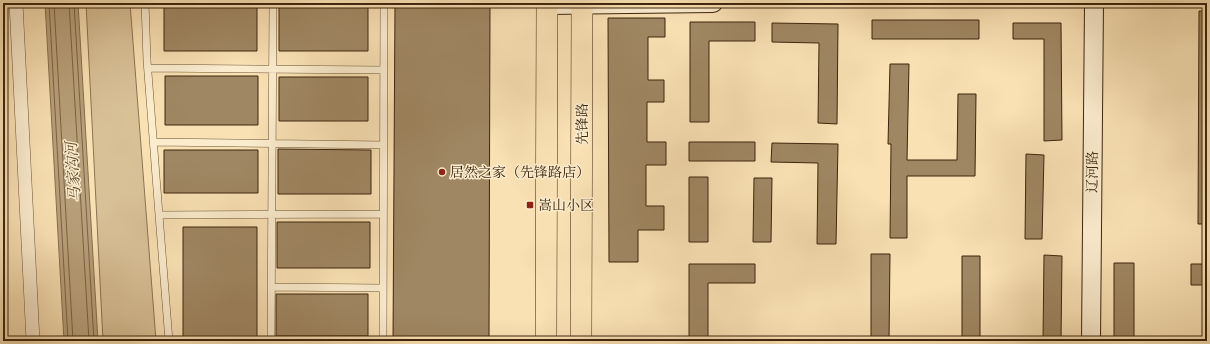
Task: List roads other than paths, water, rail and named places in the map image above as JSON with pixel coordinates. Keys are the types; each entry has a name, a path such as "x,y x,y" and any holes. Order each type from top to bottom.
{"main road":[{"path":"546,341 547,4 713,3"},
{"name":"辽河路","path":"1082,341 1083,3"},
{"name":"辽河路","path":"1091,341 1094,3"},
{"name":"先锋路","path":"582,4 582,341"}],"street":[{"path":"16,3 33,341"}],"lane":[{"path":"145,3 148,68 169,341"},
{"path":"271,341 273,3"},
{"path":"383,341 384,3"},
{"path":"148,68 384,70"},
{"path":"154,142 384,145"},
{"path":"159,215 383,214"},
{"path":"271,287 383,288"}],"water":[{"name":"马家沟河","path":"45,3 78,3 98,341 64,341"}],"place":[{"name":"居然之家（先锋路店）","path":"442,172"},
{"name":"嵩山小区","path":"530,205"}]}
